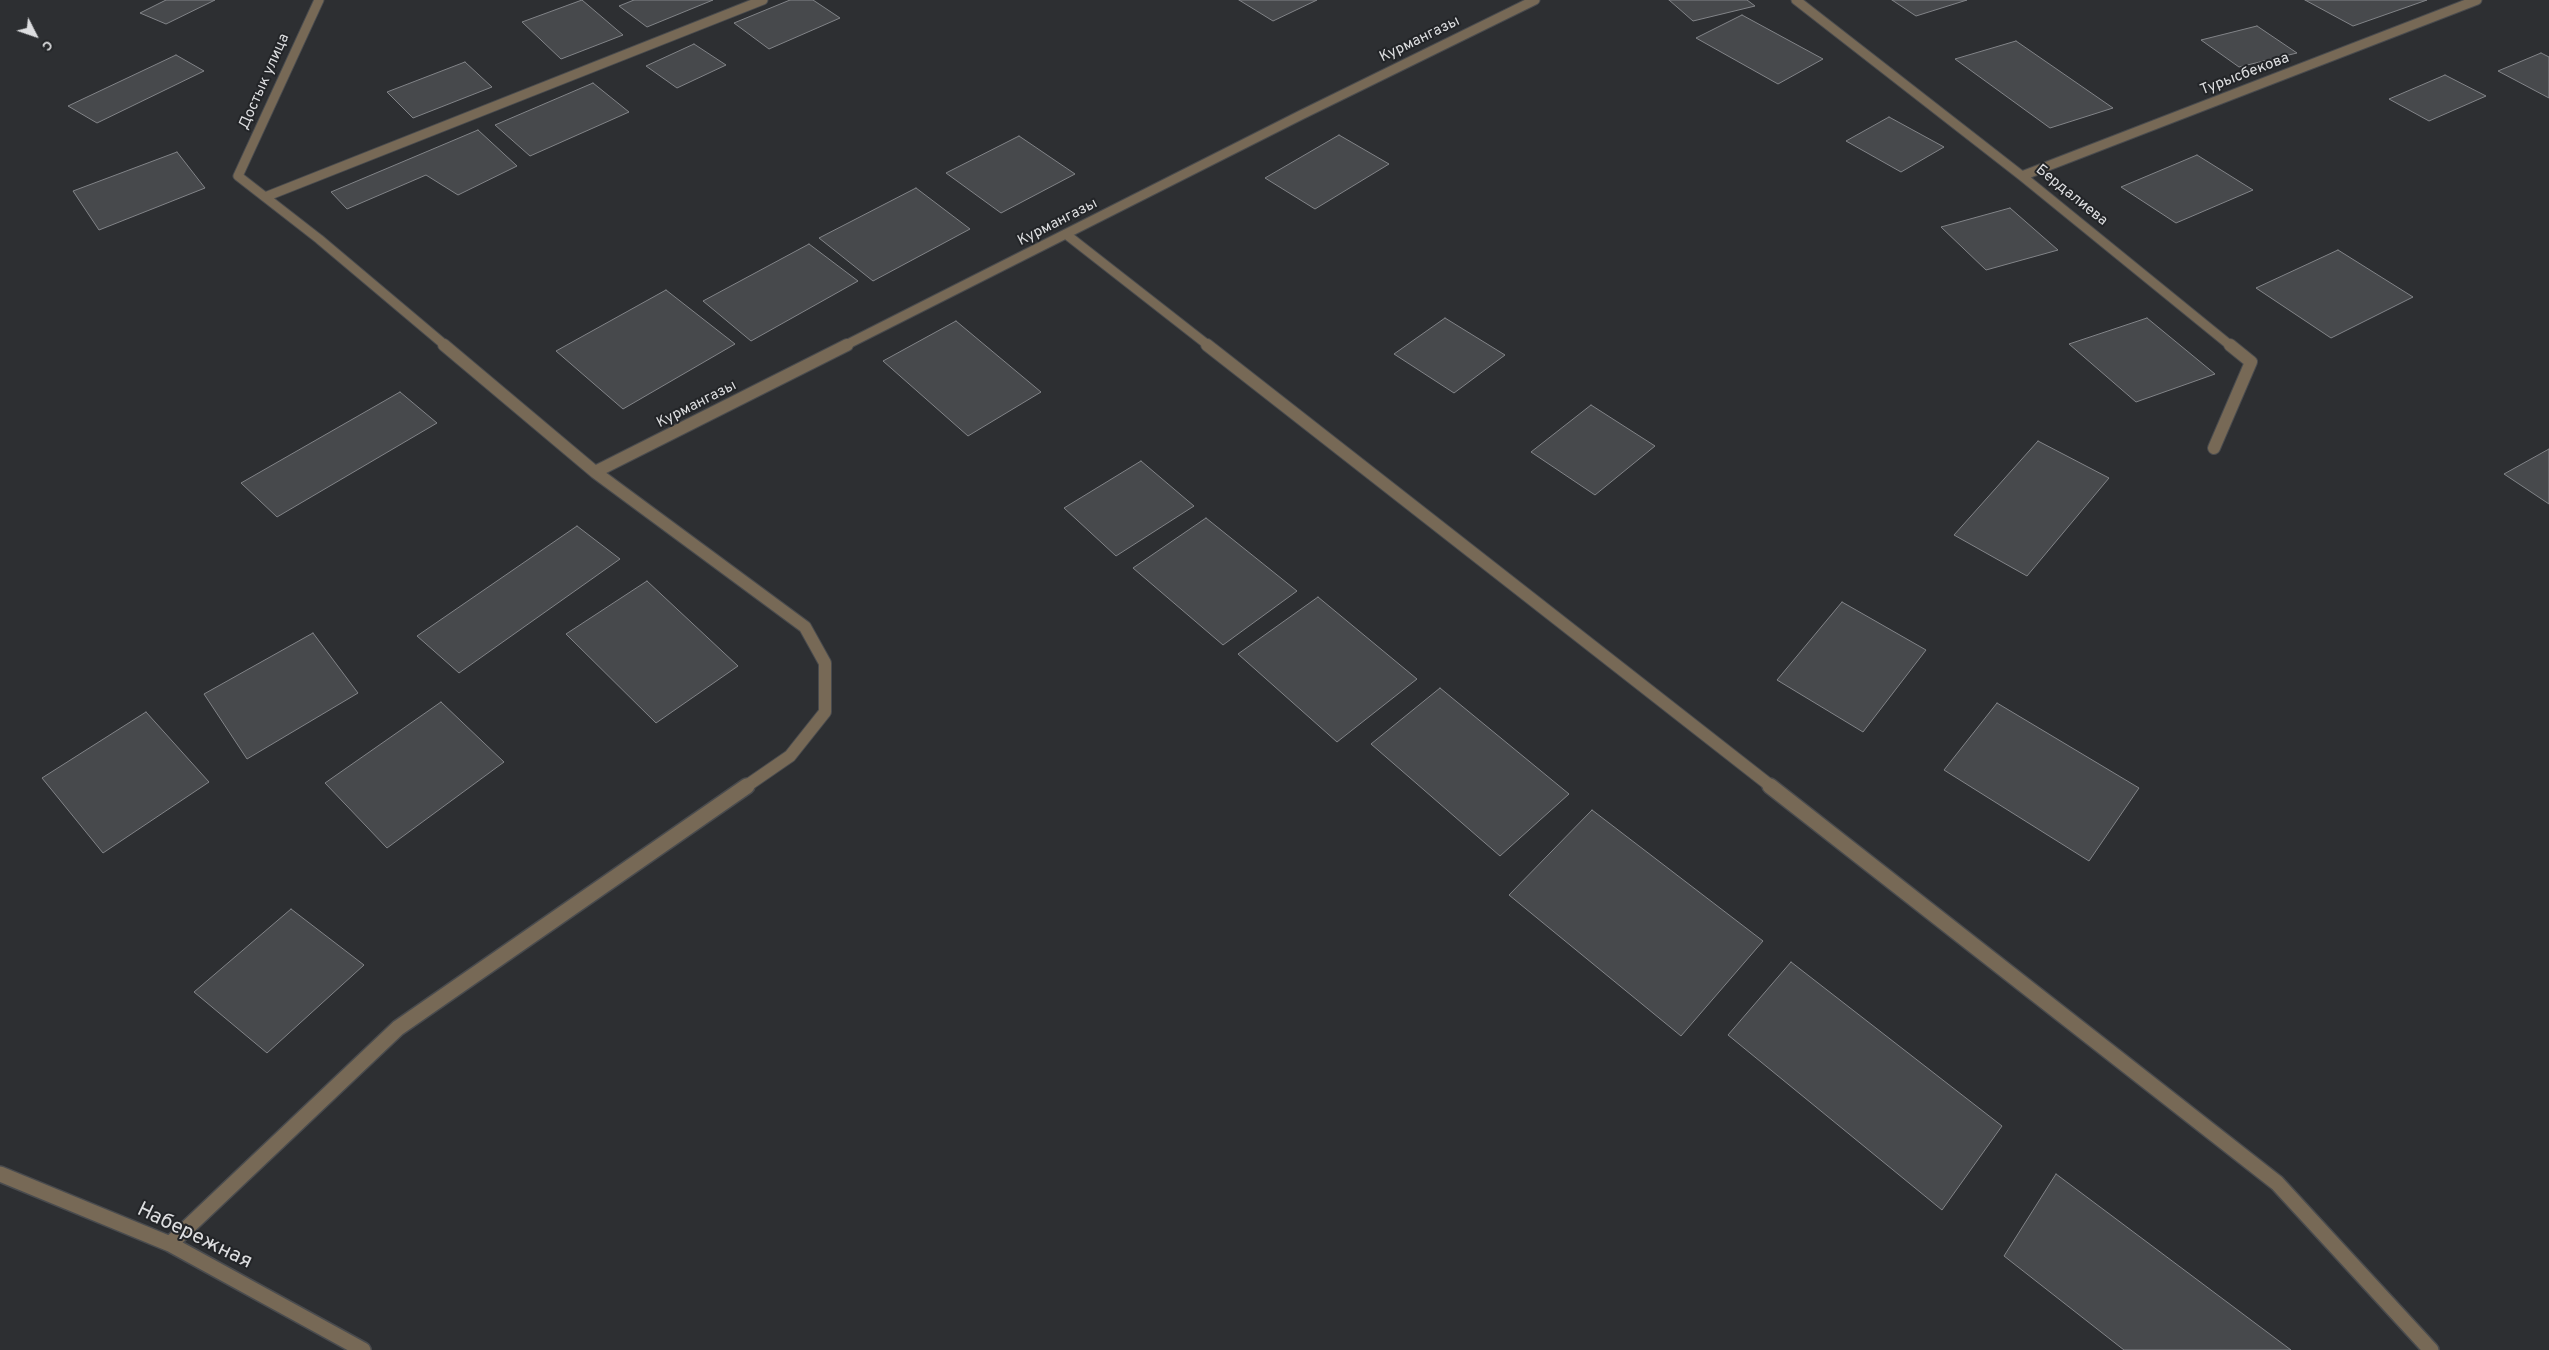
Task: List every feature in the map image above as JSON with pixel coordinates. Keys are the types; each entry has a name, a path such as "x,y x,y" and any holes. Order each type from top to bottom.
{"street":[{"name":"Достык улица","path":"265,197 238,176 318,0"},
{"path":"170,1244 398,1028 790,756 825,712 825,663 805,627 595,472 334,252 265,197 763,0"},
{"name":"Курмангазы","path":"595,472 1292,120 1535,0"},
{"name":"Бердалиева","path":"1796,0 2022,176 2251,362 2214,448"},
{"name":"Турысбекова","path":"2022,176 2477,0"},
{"path":"1067,235 2277,1183 2431,1350"},
{"name":"Набережная","path":"0,1174 170,1244 363,1350"}],"building":[{"path":"166,0 215,0 166,24 140,13"},
{"path":"582,0 623,35 561,59 522,22"},
{"path":"634,0 713,0 647,27 619,6"},
{"path":"790,0 813,0 840,18 769,49 734,23"},
{"path":"1239,0 1317,0 1273,21"},
{"path":"1669,0 1747,0 1755,6 1693,21"},
{"path":"1892,0 1967,0 1916,16"},
{"path":"2305,0 2427,0 2353,26"},
{"path":"1742,15 1823,59 1778,84 1696,38"},
{"path":"2257,26 2297,53 2239,67 2201,40"},
{"path":"2016,41 2113,108 2050,128 1955,59"},
{"path":"694,44 726,65 677,88 646,66"},
{"path":"2541,53 2549,57 2549,98 2498,71"},
{"path":"176,55 204,71 97,123 68,106"},
{"path":"465,62 492,87 413,118 387,92"},
{"path":"2445,75 2486,96 2429,121 2389,99"},
{"path":"593,83 629,112 530,156 495,125"},
{"path":"1889,117 1944,147 1901,172 1846,141"},
{"path":"478,130 517,166 458,195 426,175 347,209 331,192"},
{"path":"1339,135 1389,164 1315,209 1265,178"},
{"path":"1019,136 1075,174 1001,213 946,173"},
{"path":"177,152 205,188 99,230 73,191"},
{"path":"2197,155 2253,190 2176,223 2121,187"},
{"path":"916,188 970,229 873,281 819,238"},
{"path":"2010,208 2058,250 1986,270 1941,227"},
{"path":"809,244 858,281 751,341 703,301"},
{"path":"2338,250 2413,297 2331,338 2256,288"},
{"path":"666,290 735,344 623,409 556,351"},
{"path":"1445,318 1505,355 1454,393 1394,354"},
{"path":"2147,318 2215,374 2136,402 2069,344"},
{"path":"956,321 1041,392 968,436 883,361"},
{"path":"400,392 437,423 277,517 241,483"},
{"path":"1591,405 1655,446 1595,495 1531,452"},
{"path":"2038,441 2109,478 2027,576 1954,535"},
{"path":"2549,449 2549,504 2504,474"},
{"path":"1141,461 1194,506 1116,556 1064,508"},
{"path":"1206,518 1297,591 1223,645 1133,568"},
{"path":"577,526 620,559 459,673 417,636"},
{"path":"647,581 738,666 656,723 566,634"},
{"path":"1318,597 1417,679 1337,742 1238,654"},
{"path":"1842,602 1926,650 1863,732 1777,680"},
{"path":"313,633 358,693 247,759 204,694"},
{"path":"1440,688 1569,794 1500,856 1371,744"},
{"path":"441,702 504,762 387,848 325,783"},
{"path":"1997,703 2139,788 2089,861 1944,770"},
{"path":"146,712 209,782 103,853 42,778"},
{"path":"1592,810 1763,941 1681,1036 1509,895"},
{"path":"291,909 364,965 267,1053 194,992"},
{"path":"1791,962 2002,1126 1942,1210 1728,1035"},
{"path":"2056,1174 2291,1350 2124,1350 2004,1256"}]}
